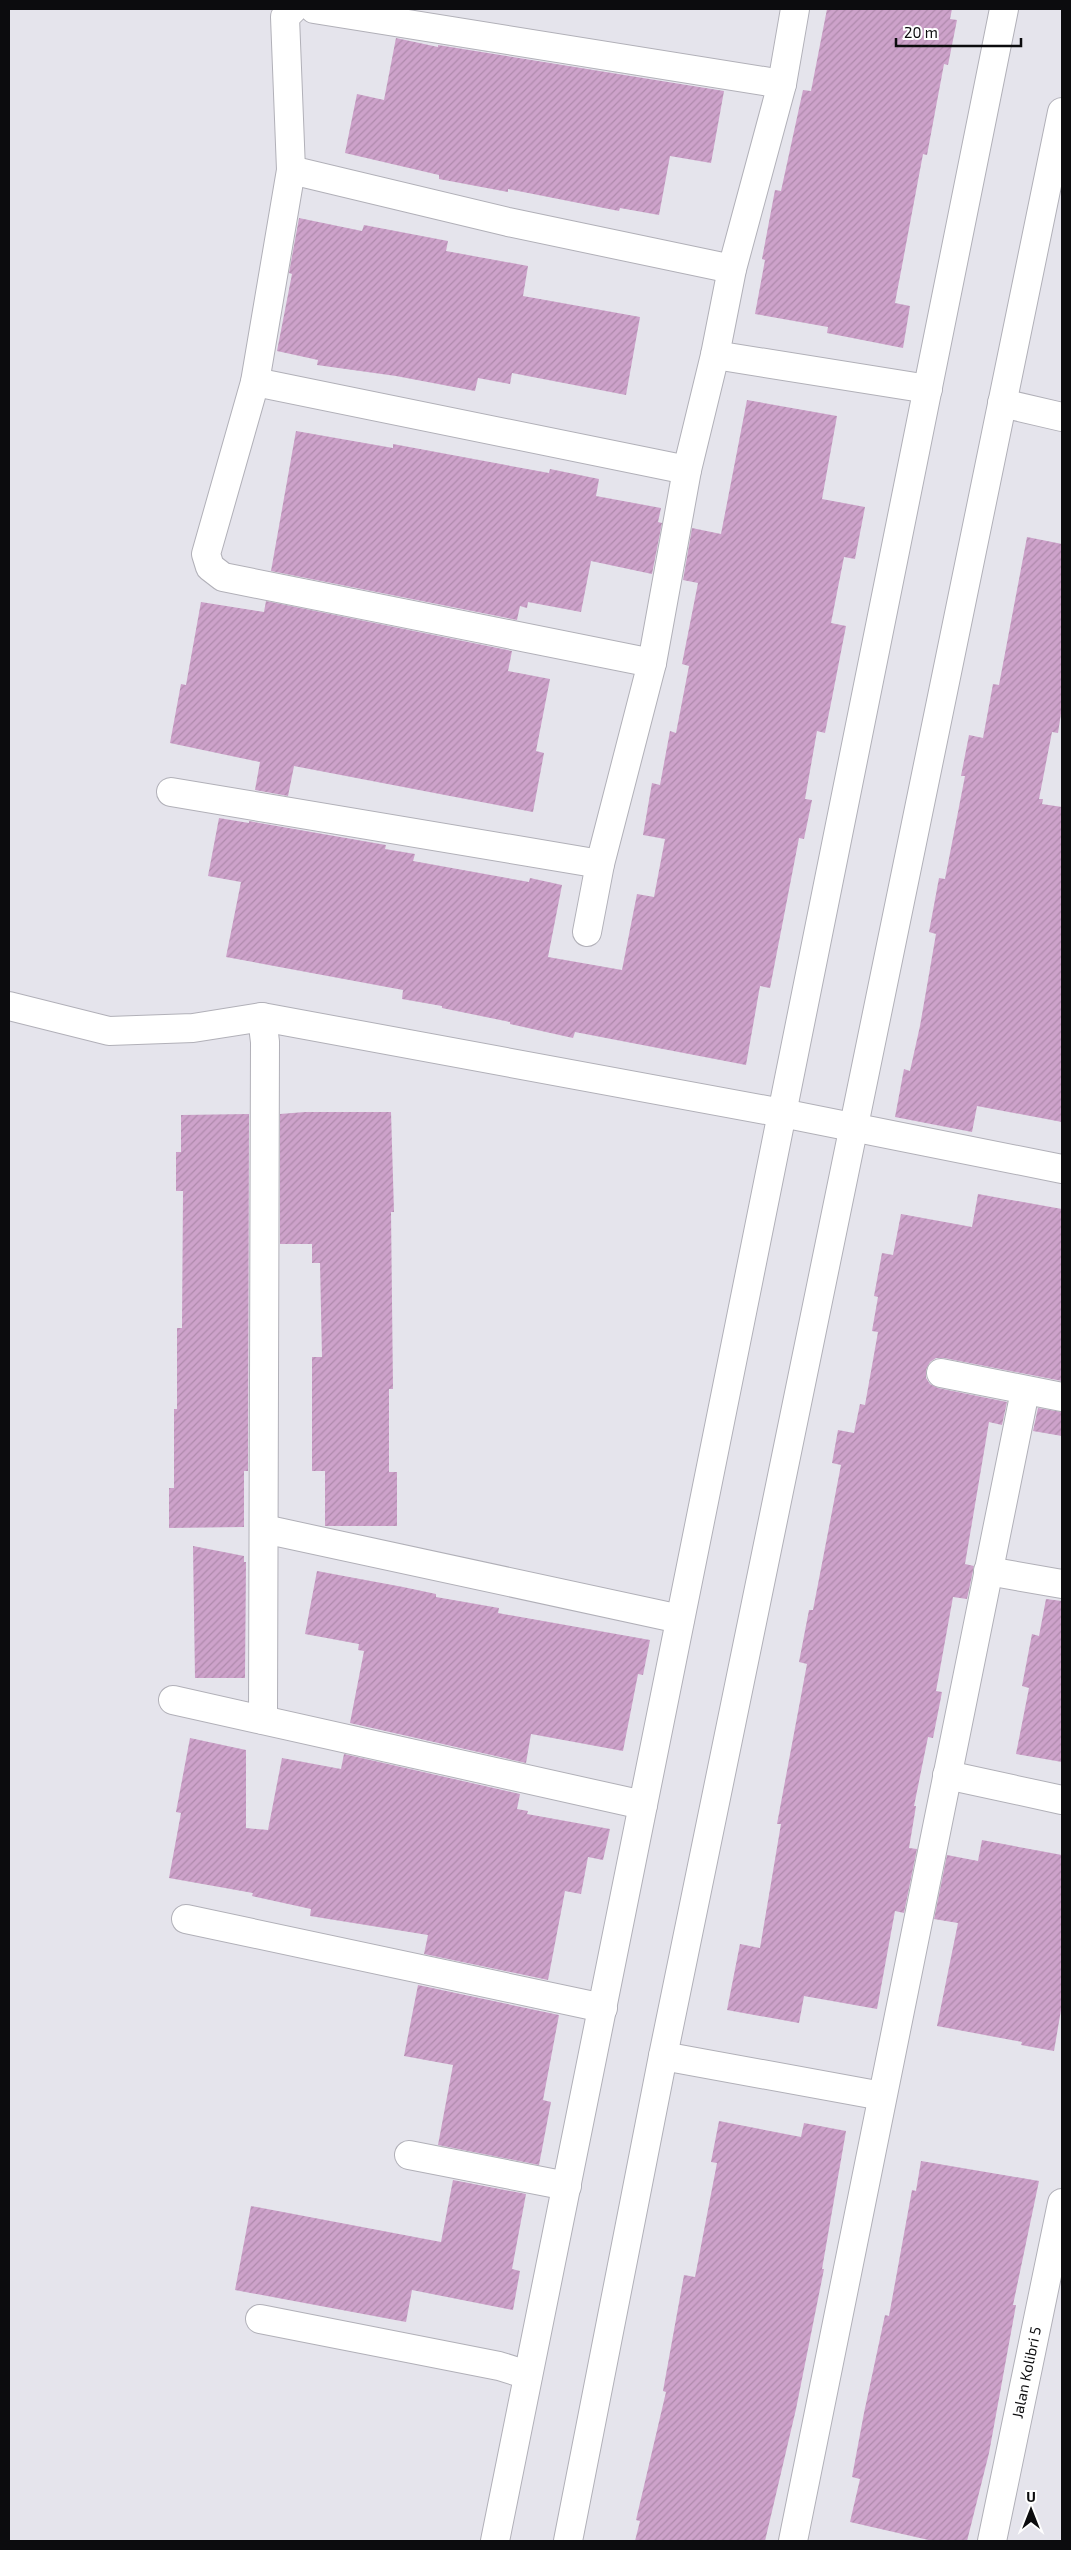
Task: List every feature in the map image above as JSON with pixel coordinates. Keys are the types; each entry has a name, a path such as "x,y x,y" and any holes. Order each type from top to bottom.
{"street":[{"path":"293,9 284,17 291,170 256,382 206,554 210,567 223,577 652,663"},
{"path":"314,9 782,84"},
{"path":"587,932 600,864 652,663 687,470 715,356 732,269 782,84 795,9"},
{"path":"495,2541 1004,9"},
{"path":"568,2541 663,2056 1062,112"},
{"path":"291,170 508,222 732,269"},
{"path":"715,356 928,389"},
{"path":"256,382 687,470"},
{"path":"1002,402 1062,417"},
{"path":"171,792 600,864"},
{"path":"9,1006 109,1031 193,1028 262,1017 782,1113 1062,1170"},
{"path":"262,1017 265,1042 263,1720"},
{"path":"941,1373 1024,1391 1062,1397"},
{"path":"793,2541 1024,1391"},
{"path":"264,1529 680,1619"},
{"path":"988,1572 1062,1584"},
{"path":"173,1700 643,1805"},
{"path":"947,1775 1062,1800"},
{"path":"186,1919 603,2008"},
{"path":"663,2056 882,2096"},
{"path":"409,2155 566,2186"},
{"name":"Jalan Kolibri 5","path":"992,2541 1062,2203"},
{"path":"260,2319 499,2366 528,2375"}],"building":[{"path":"827,9 952,9 950,19 957,20 948,65 944,64 927,155 923,154 895,303 910,306 903,348 827,333 828,327 755,314 765,260 762,259 775,190 781,191 803,90 811,91"},
{"path":"396,38 438,47 438,45 724,91 711,163 670,156 659,215 620,208 619,211 508,189 508,192 439,179 439,175 345,153 357,94 384,100"},
{"path":"299,218 362,231 364,225 448,241 446,251 528,266 523,296 640,317 626,395 512,373 510,384 478,378 475,391 396,376 317,365 318,360 277,351 292,274 289,273"},
{"path":"747,400 837,416 822,499 865,507 855,559 844,557 831,623 846,626 825,733 817,731 805,799 812,800 804,839 799,838 770,988 760,986 746,1065 575,1032 573,1038 510,1024 510,1022 442,1008 442,1006 402,999 403,990 226,957 241,882 208,876 219,818 249,823 249,821 386,845 385,849 415,854 413,861 529,882 530,878 562,885 548,957 622,970 637,894 654,897 665,839 643,835 652,783 660,785 670,731 676,733 689,666 682,664 698,583 683,580 692,528 721,534"},
{"path":"296,431 393,448 393,444 549,473 550,469 599,479 596,496 661,508 658,522 662,523 652,574 591,561 581,612 528,602 527,608 520,606 517,620 271,571"},
{"path":"1027,537 1062,544 1062,707 1058,733 1052,732 1039,799 1043,799 1042,804 1062,807 1062,1122 977,1106 972,1132 895,1117 904,1069 910,1071 920,1026 936,934 929,932 939,878 945,879 965,776 961,776 969,735 983,738 993,684 999,685"},
{"path":"266,601 512,651 508,671 550,679 536,751 544,753 533,812 294,766 288,796 255,790 260,762 170,743 181,684 186,685 201,602 264,612"},
{"path":"305,1112 391,1112 394,1212 391,1212 393,1389 389,1389 389,1472 397,1472 397,1526 325,1526 325,1471 312,1471 312,1357 322,1357 320,1263 312,1263 312,1244 280,1244 280,1114"},
{"path":"249,1114 248,1471 244,1471 244,1527 169,1528 169,1488 174,1488 174,1409 177,1409 177,1328 182,1328 183,1191 176,1191 176,1152 181,1152 181,1115"},
{"path":"978,1194 1062,1209 1062,1381 944,1358 936,1358 930,1362 926,1370 926,1378 930,1384 938,1388 1007,1402 1002,1425 989,1422 965,1564 974,1566 967,1599 953,1597 936,1691 942,1692 933,1738 928,1737 914,1806 916,1806 909,1848 917,1849 904,1913 895,1911 877,2009 804,1996 799,2023 727,2010 740,1944 760,1948 781,1824 777,1824 807,1664 799,1662 809,1610 813,1610 841,1465 832,1463 838,1430 854,1433 860,1404 865,1405 878,1332 872,1331 878,1297 874,1296 882,1253 893,1255 901,1214 972,1227"},
{"path":"1038,1408 1062,1412 1062,1436 1033,1431"},
{"path":"193,1546 244,1556 244,1562 246,1562 245,1678 195,1678"},
{"path":"317,1571 436,1594 436,1597 499,1608 498,1613 650,1640 643,1675 638,1674 623,1751 531,1734 526,1763 350,1723 364,1651 358,1650 359,1644 305,1634"},
{"path":"1046,1599 1062,1601 1062,1762 1016,1754 1029,1688 1022,1686 1032,1634 1039,1636"},
{"path":"190,1738 246,1750 246,1828 268,1830 282,1758 341,1769 344,1754 520,1794 517,1809 528,1811 527,1814 610,1829 603,1860 588,1857 581,1894 565,1891 548,1980 424,1954 428,1935 310,1916 311,1909 252,1896 253,1893 169,1878 181,1813 176,1812"},
{"path":"982,1840 1062,1855 1062,2004 1054,2051 1021,2045 1022,2042 937,2026 958,1923 934,1919 947,1855 978,1861"},
{"path":"418,1985 559,2015 543,2100 551,2102 539,2165 438,2145 453,2065 404,2056"},
{"path":"719,2121 801,2137 804,2123 846,2131 822,2269 824,2269 796,2409 765,2541 635,2541 640,2521 636,2520 666,2392 663,2391 684,2275 695,2277 717,2163 711,2162"},
{"path":"921,2161 1039,2181 1013,2305 1016,2305 989,2453 967,2541 933,2541 850,2522 860,2479 852,2477 864,2413 885,2315 889,2316 912,2190 916,2191"},
{"path":"453,2180 526,2194 512,2269 520,2271 513,2310 412,2290 406,2322 235,2290 251,2206 441,2242"}]}
